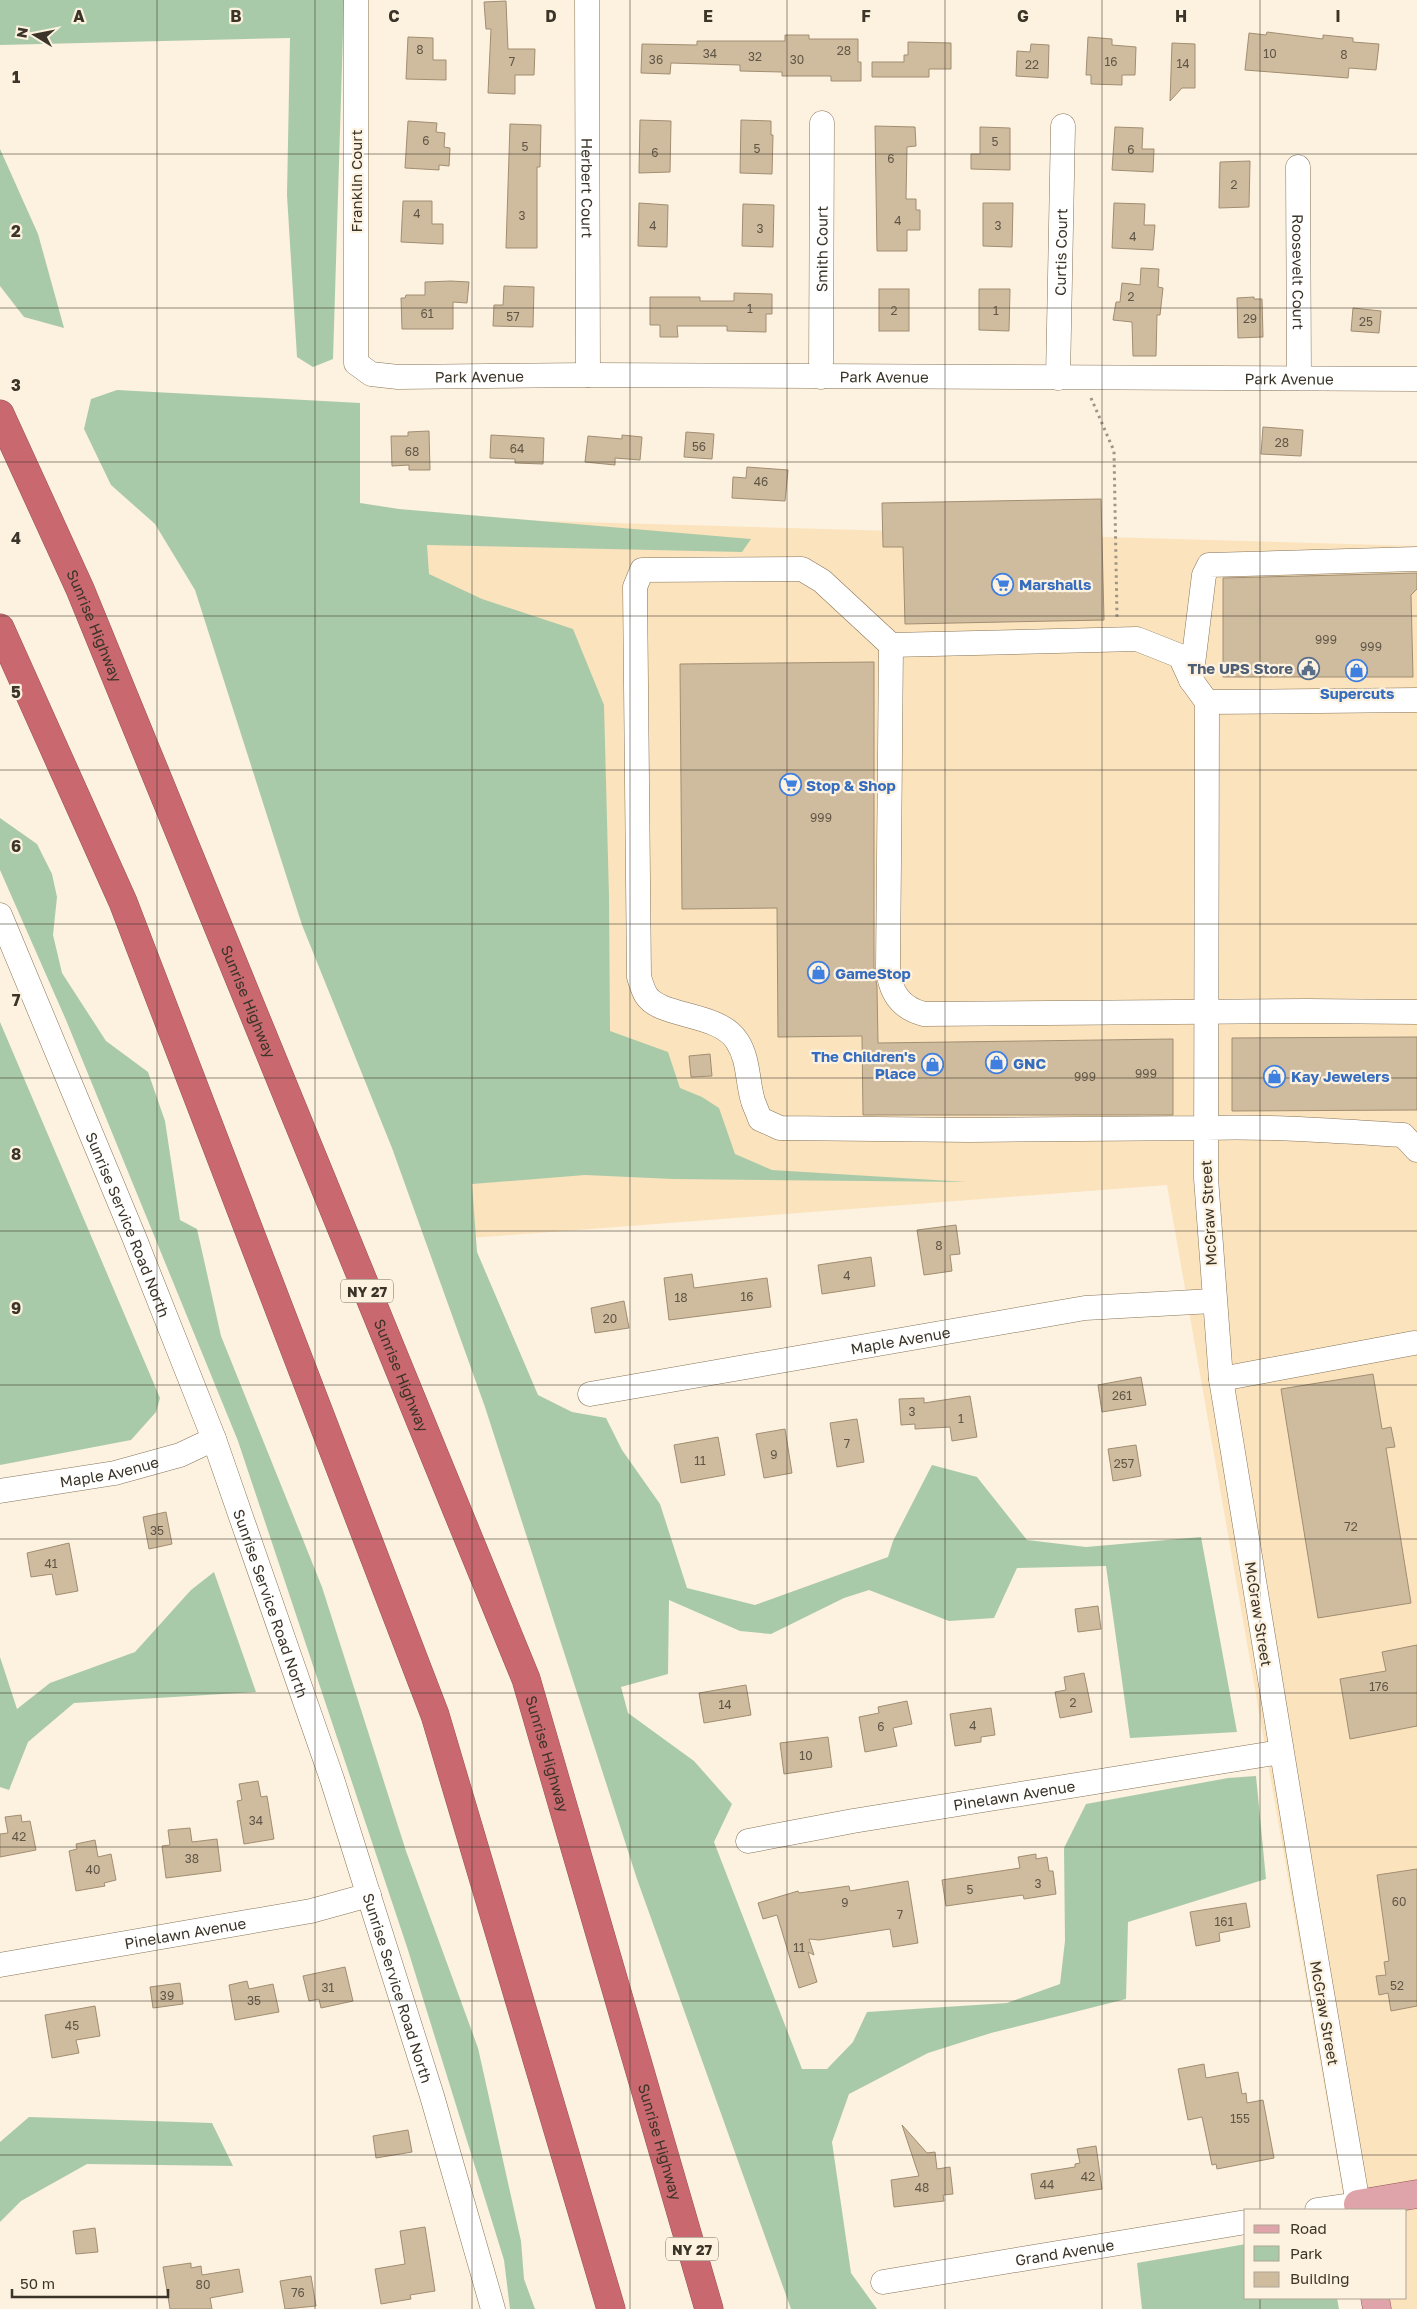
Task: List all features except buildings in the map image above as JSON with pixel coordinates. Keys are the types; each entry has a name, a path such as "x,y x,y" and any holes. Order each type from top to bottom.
{"highway":[{"name":"Sunrise Highway","path":"0,414 80,590 526,1679 709,2309"},
{"path":"0,628 123,902 435,1715 611,2309"},
{"path":"675,2190 724,2309"}],"main road":[{"path":"1359,2207 1417,2194"}],"street":[{"name":"Franklin Court","path":"356,0 356,363"},
{"name":"Herbert Court","path":"586,0 588,374"},
{"name":"Smith Court","path":"821,377 822,123"},
{"name":"Curtis Court","path":"1058,378 1064,126"},
{"name":"Roosevelt Court","path":"1298,167 1299,378"},
{"name":"Park Avenue","path":"356,363 371,374 398,377 588,374 821,377 1417,379"},
{"path":"1191,680 1204,575 1209,565 1417,559"},
{"path":"1417,700 1208,702 1191,680 1180,656 1137,639 891,645 822,581 802,569 642,570 635,587 639,977 647,996 664,1008 706,1020 723,1028 737,1040 746,1064 752,1100 760,1118 780,1128 1302,1128 1403,1135 1417,1150"},
{"path":"891,645 888,968 892,992 898,1000 915,1012 924,1014 1417,1012"},
{"name":"McGraw Street","path":"1208,702 1205,1128 1213,1301 1221,1379 1281,1752 1359,2207"},
{"name":"Sunrise Service Road North","path":"0,915 134,1237 214,1439 329,1770 432,2096 493,2309"},
{"name":"Maple Avenue","path":"590,1394 1085,1308 1213,1301"},
{"path":"1221,1379 1414,1343"},
{"name":"Maple Avenue","path":"0,1491 115,1473 180,1455 214,1439"},
{"name":"Pinelawn Avenue","path":"748,1841 853,1821 1281,1752"},
{"name":"Pinelawn Avenue","path":"0,1965 311,1911 369,1895"},
{"path":"1331,2209 1359,2207"},
{"name":"Grand Avenue","path":"883,2282 1244,2222"}],"path":[{"path":"1082,377 1114,451 1118,627"}],"shaded area":[{"path":"332,515 1417,546 1417,2309 1364,2309 1362,2299 1407,2299 1407,2209 1346,2209 1167,1185 444,1240"}],"green space":[{"path":"0,0 344,0 333,359 313,367 297,357 287,195 290,38 0,45"},
{"path":"0,149 38,234 64,328 24,317 0,286"},
{"path":"117,390 360,403 360,503 399,509 751,539 742,552 427,545 429,574 482,599 573,629 604,705 610,1031 668,1052 680,1088 702,1097 719,1108 735,1154 772,1170 967,1182 673,1179 585,1175 472,1184 477,1252 538,1395 572,1412 606,1418 622,1450 660,1504 687,1588 755,1605 888,1557 893,1541 932,1465 977,1477 1027,1540 1086,1547 1201,1537 1237,1732 1130,1738 1106,1566 1017,1568 994,1618 949,1621 869,1590 844,1598 771,1634 740,1631 669,1600 668,1674 621,1687 628,1713 694,1761 732,1804 714,1842 802,2069 827,2069 853,2042 867,2012 1007,2003 1060,1984 1065,1941 1064,1848 1086,1804 1228,1778 1256,1776 1266,1879 1128,1922 1126,1999 991,2033 928,2053 849,2094 832,2142 851,2273 877,2309 791,2309 637,1879 485,1407 392,1148 302,925 195,590 155,524 111,485 84,429 91,399"},
{"path":"0,818 37,844 52,874 57,897 53,935 62,973 106,1041 148,1072 165,1121 180,1220 197,1229 221,1336 322,1587 406,1851 478,2048 521,2241 524,2279 535,2309 510,2309 504,2260 407,1947 238,1441 66,1020 0,870"},
{"path":"0,1022 160,1398 156,1412 131,1440 0,1465"},
{"path":"214,1572 256,1692 74,1703 28,1742 9,1790 0,1787 0,1657 17,1709 50,1683 135,1652 191,1590"},
{"path":"29,2117 212,2123 233,2166 87,2164 21,2201 0,2222 0,2142"},
{"path":"1244,2244 1244,2299 1337,2299 1339,2309 1142,2309 1137,2263"}],"place":[{"name":"Marshalls","path":"1003,584"},
{"name":"The UPS Store","path":"1309,668"},
{"name":"Supercuts","path":"1357,670"},
{"name":"Stop & Shop","path":"790,785"},
{"name":"GameStop","path":"819,973"},
{"name":"GNC","path":"997,1063"},
{"name":"The Children's Place","path":"932,1065"},
{"name":"Kay Jewelers","path":"1275,1076"}]}
